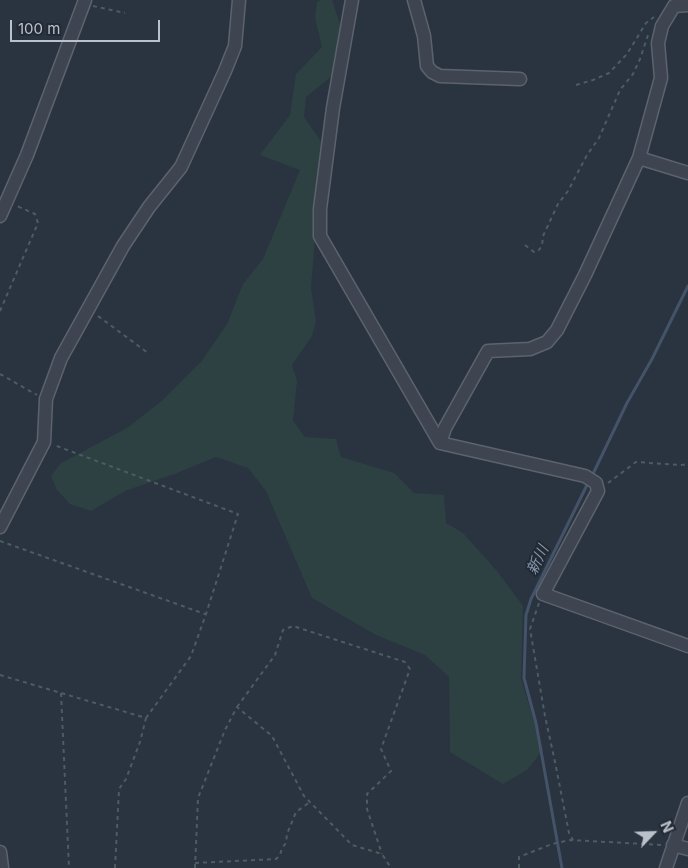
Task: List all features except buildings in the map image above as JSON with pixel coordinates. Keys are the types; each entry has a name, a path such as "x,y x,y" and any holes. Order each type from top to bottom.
{"street":[{"path":"0,527 44,442 46,400 60,358 123,246 149,207 181,167 225,71 235,46 239,0"},
{"path":"352,0 332,117 320,208 320,236 440,443 585,476 597,487 543,594 688,646"},
{"path":"414,0 424,36 427,66 432,72 440,76 520,79"},
{"path":"0,216 27,155 84,2"},
{"path":"440,443 445,428 488,351 530,349 547,342 557,330 585,275 639,158 662,78 658,43 662,26 673,3 688,5"},
{"path":"639,158 688,173"},
{"path":"666,868 688,803"},
{"path":"673,845 688,849"},
{"path":"0,852 2,868"}],"path":[{"path":"84,2 125,13"},
{"path":"576,85 609,73 627,54 646,23 673,3"},
{"path":"525,245 534,252 538,251 542,246 543,236 558,204 568,191 587,155 599,138 620,90 633,74 649,32"},
{"path":"0,310 38,223 34,214 7,202"},
{"path":"88,308 148,353"},
{"path":"0,374 46,400"},
{"path":"44,442 238,514 206,614 190,656 146,718 140,742 126,778 119,789 115,868"},
{"path":"597,487 636,462 688,464"},
{"path":"0,541 206,614"},
{"path":"543,594 536,607 530,630 545,716 571,840"},
{"path":"195,868 198,798 225,730 237,707 275,655 283,630 293,626 406,662 410,669 381,749 390,771 367,794 367,809 382,854 391,868"},
{"path":"0,675 146,718"},
{"path":"61,693 69,868"},
{"path":"237,707 272,736 304,796 352,845 382,854"},
{"path":"195,863 276,858 280,855 286,843 287,834 296,812 310,802"},
{"path":"519,868 519,857 552,844 571,840 673,845"}],"shaded area":[{"path":"332,0 341,27 333,75 306,97 304,117 323,144 311,287 316,322 312,336 292,365 297,381 293,421 305,437 336,439 341,457 394,473 414,493 444,495 446,523 463,533 497,571 523,606 521,679 543,750 527,770 503,784 450,752 449,677 425,655 376,635 312,598 266,491 248,468 216,457 125,491 91,511 70,504 57,490 51,476 61,463 127,428 164,399 201,362 227,324 243,284 263,259 300,170 260,155 290,115 296,74 322,47 315,18 317,2"}],"waterway":[{"name":"新川","path":"591,478 627,403 652,359 688,286"},
{"name":"新川","path":"562,868 536,723 524,678 526,615 531,599 588,483"}]}
